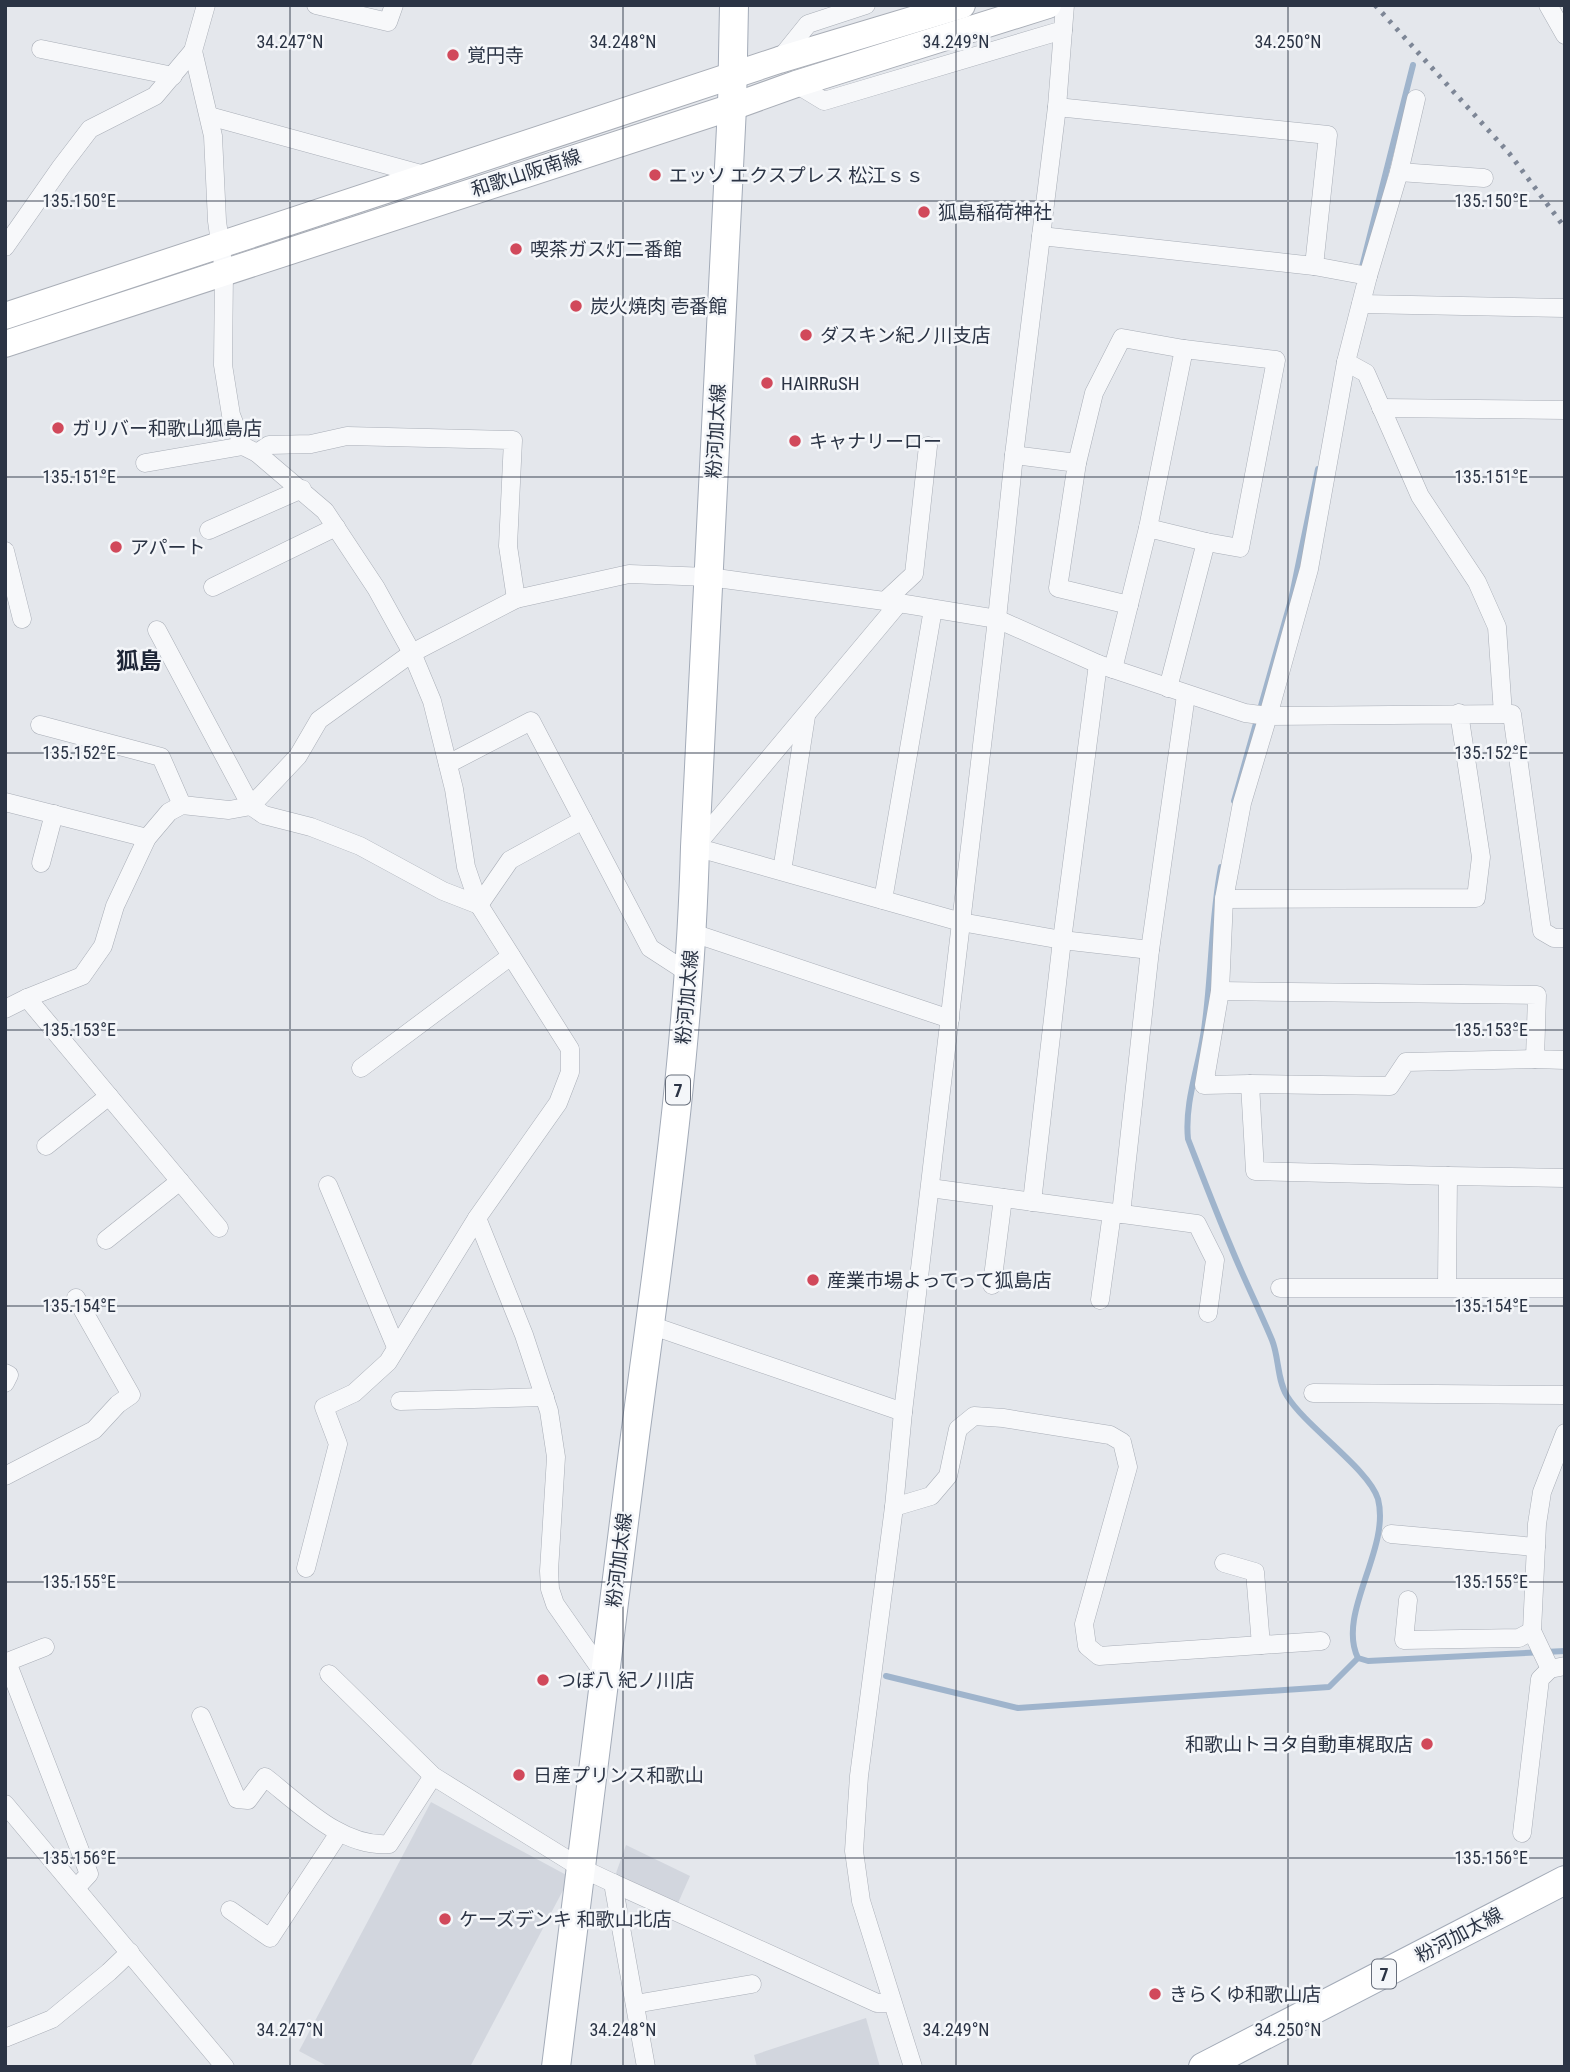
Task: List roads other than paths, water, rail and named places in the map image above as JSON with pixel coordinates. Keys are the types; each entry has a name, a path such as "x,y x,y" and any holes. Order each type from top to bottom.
{"main road":[{"name":"和歌山阪南線","path":"5,344 429,177 779,60 962,5"},
{"name":"和歌山阪南線","path":"5,316 222,258 732,107 796,84 1048,5"},
{"name":"粉河加太線","path":"556,2067 650,1325 690,974 732,107 733,76 728,8"},
{"name":"粉河加太線","path":"1203,2067 1565,1880"}],"street":[{"path":"5,247 90,130 155,96 173,76 193,51 206,5"},
{"path":"316,5 388,22 394,5"},
{"path":"779,60 808,24 866,5"},
{"path":"913,2067 861,1901 854,1851 859,1776 894,1507 903,1412 998,619 1014,455 1057,107 1065,5"},
{"path":"1548,5 1565,35"},
{"path":"796,84 824,101 1063,30"},
{"path":"41,48 173,76"},
{"path":"193,51 213,136 222,258 223,365 230,415 250,449 302,489 325,511 376,589 412,653 432,701 454,789 466,867 479,905 570,1049 570,1072 558,1103 477,1218 388,1362 354,1393 324,1407 338,1444 306,1568"},
{"path":"1416,99 1399,172 1346,362 1309,569 1242,803 1224,899 1220,991 1204,1084 1390,1086 1406,1062 1565,1059"},
{"path":"1057,107 1328,135 1314,266"},
{"path":"209,116 429,177"},
{"path":"1399,172 1484,178"},
{"path":"1041,236 1314,266 1368,276"},
{"path":"1361,304 1565,308"},
{"path":"1129,605 1058,589 1077,463 1094,394 1122,338 1184,349 1276,359 1240,548 1148,528"},
{"path":"1032,1202 1062,940 1105,666 1129,605 1148,528 1184,349"},
{"path":"1346,362 1366,373 1420,496 1477,582 1497,627 1503,714"},
{"path":"1381,408 1565,410"},
{"path":"145,463 270,445 311,444 347,436 513,440 508,547 516,599"},
{"path":"928,446 914,574 806,716 695,847 961,922 1062,940 1150,950"},
{"path":"1014,455 1077,463"},
{"path":"209,530 302,489"},
{"path":"213,587 336,527"},
{"path":"1168,688 1206,542"},
{"path":"5,551 22,619"},
{"path":"5,1009 82,976 103,946 116,906 147,838 169,813 182,805 229,810 251,806 298,756 319,720 412,653 516,599 629,574 709,577 998,619 1105,666 1245,713 1268,716 1512,714 1542,931 1553,938 1565,938"},
{"path":"883,900 933,609"},
{"path":"157,630 251,806 264,815 311,827 360,846 443,891 479,905"},
{"path":"1100,1300 1116,1213 1186,695"},
{"path":"1224,899 1476,898 1481,857 1459,713"},
{"path":"782,871 806,716"},
{"path":"448,764 530,721 650,948 690,974"},
{"path":"40,725 161,757 182,805"},
{"path":"5,802 147,838"},
{"path":"41,863 54,814"},
{"path":"479,905 510,860 583,820"},
{"path":"693,933 950,1019"},
{"path":"361,1068 511,956"},
{"path":"1220,991 1537,995 1535,1059"},
{"path":"27,998 219,1228"},
{"path":"1250,1084 1255,1171 1565,1178"},
{"path":"46,1146 109,1096"},
{"path":"1447,1286 1448,1176"},
{"path":"106,1240 180,1181"},
{"path":"328,1185 397,1348"},
{"path":"930,1188 1197,1224 1215,1260 1208,1313"},
{"path":"992,1285 1003,1198"},
{"path":"477,1218 524,1335 550,1411 556,1457 550,1589 555,1604 604,1674"},
{"path":"1279,1288 1565,1287"},
{"path":"5,1476 94,1430 118,1404 131,1395 76,1298"},
{"path":"650,1325 903,1412"},
{"path":"5,1373 9,1375 5,1383"},
{"path":"1313,1393 1565,1395"},
{"path":"400,1401 545,1397"},
{"path":"894,1507 931,1496 948,1476 958,1429 974,1416 1110,1435 1122,1442 1128,1467 1084,1624 1087,1646 1099,1657 1321,1641"},
{"path":"1522,1833 1540,1679 1554,1666 1535,1637 1536,1547 1542,1492 1565,1433"},
{"path":"1391,1534 1536,1547"},
{"path":"1224,1563 1255,1572 1261,1645"},
{"path":"1408,1600 1404,1640 1535,1637"},
{"path":"45,1647 7,1662 89,1874 76,1888"},
{"path":"329,1674 433,1776 581,1868 877,2003 892,2003"},
{"path":"201,1716 237,1799 248,1800 265,1777 339,1833 375,1845 389,1844 433,1776"},
{"path":"5,1804 225,2067"},
{"path":"230,1910 270,1938 339,1833"},
{"path":"613,1883 646,2067"},
{"path":"5,2038 52,2019 130,1952"},
{"path":"635,2004 752,1984"}],"waterway":[{"path":"1362,267 1413,65"},
{"path":"1234,801 1291,600 1318,469"},
{"path":"1221,867 1203,1037 1188,1110 1188,1139 1225,1234 1272,1340 1281,1383 1287,1396 1308,1421 1363,1475 1378,1499 1380,1518 1377,1539 1354,1622 1353,1641 1358,1658 1368,1661 1565,1651"},
{"path":"886,1676 1018,1708 1329,1687 1358,1658"}],"railway":[{"path":"1375,5 1509,153 1565,228"}],"place":[{"name":"覚円寺","path":"453,55"},
{"name":"エッソ エクスプレス 松江ｓｓ","path":"655,175"},
{"name":"狐島稲荷神社","path":"924,212"},
{"name":"喫茶ガス灯二番館","path":"516,249"},
{"name":"炭火焼肉 壱番館","path":"576,306"},
{"name":"ダスキン紀ノ川支店","path":"806,335"},
{"name":"HAIRRuSH","path":"767,383"},
{"name":"ガリバー和歌山狐島店","path":"58,428"},
{"name":"キャナリーロー","path":"795,441"},
{"name":"アパート","path":"116,547"},
{"name":"産業市場よってって狐島店","path":"813,1280"},
{"name":"つぼ八 紀ノ川店","path":"543,1680"},
{"name":"和歌山トヨタ自動車梶取店","path":"1427,1744"},
{"name":"日産プリンス和歌山","path":"519,1775"},
{"name":"ケーズデンキ 和歌山北店","path":"445,1919"},
{"name":"きらくゆ和歌山店","path":"1155,1994"}],"district":[{"name":"狐島","path":"139,661"}]}
